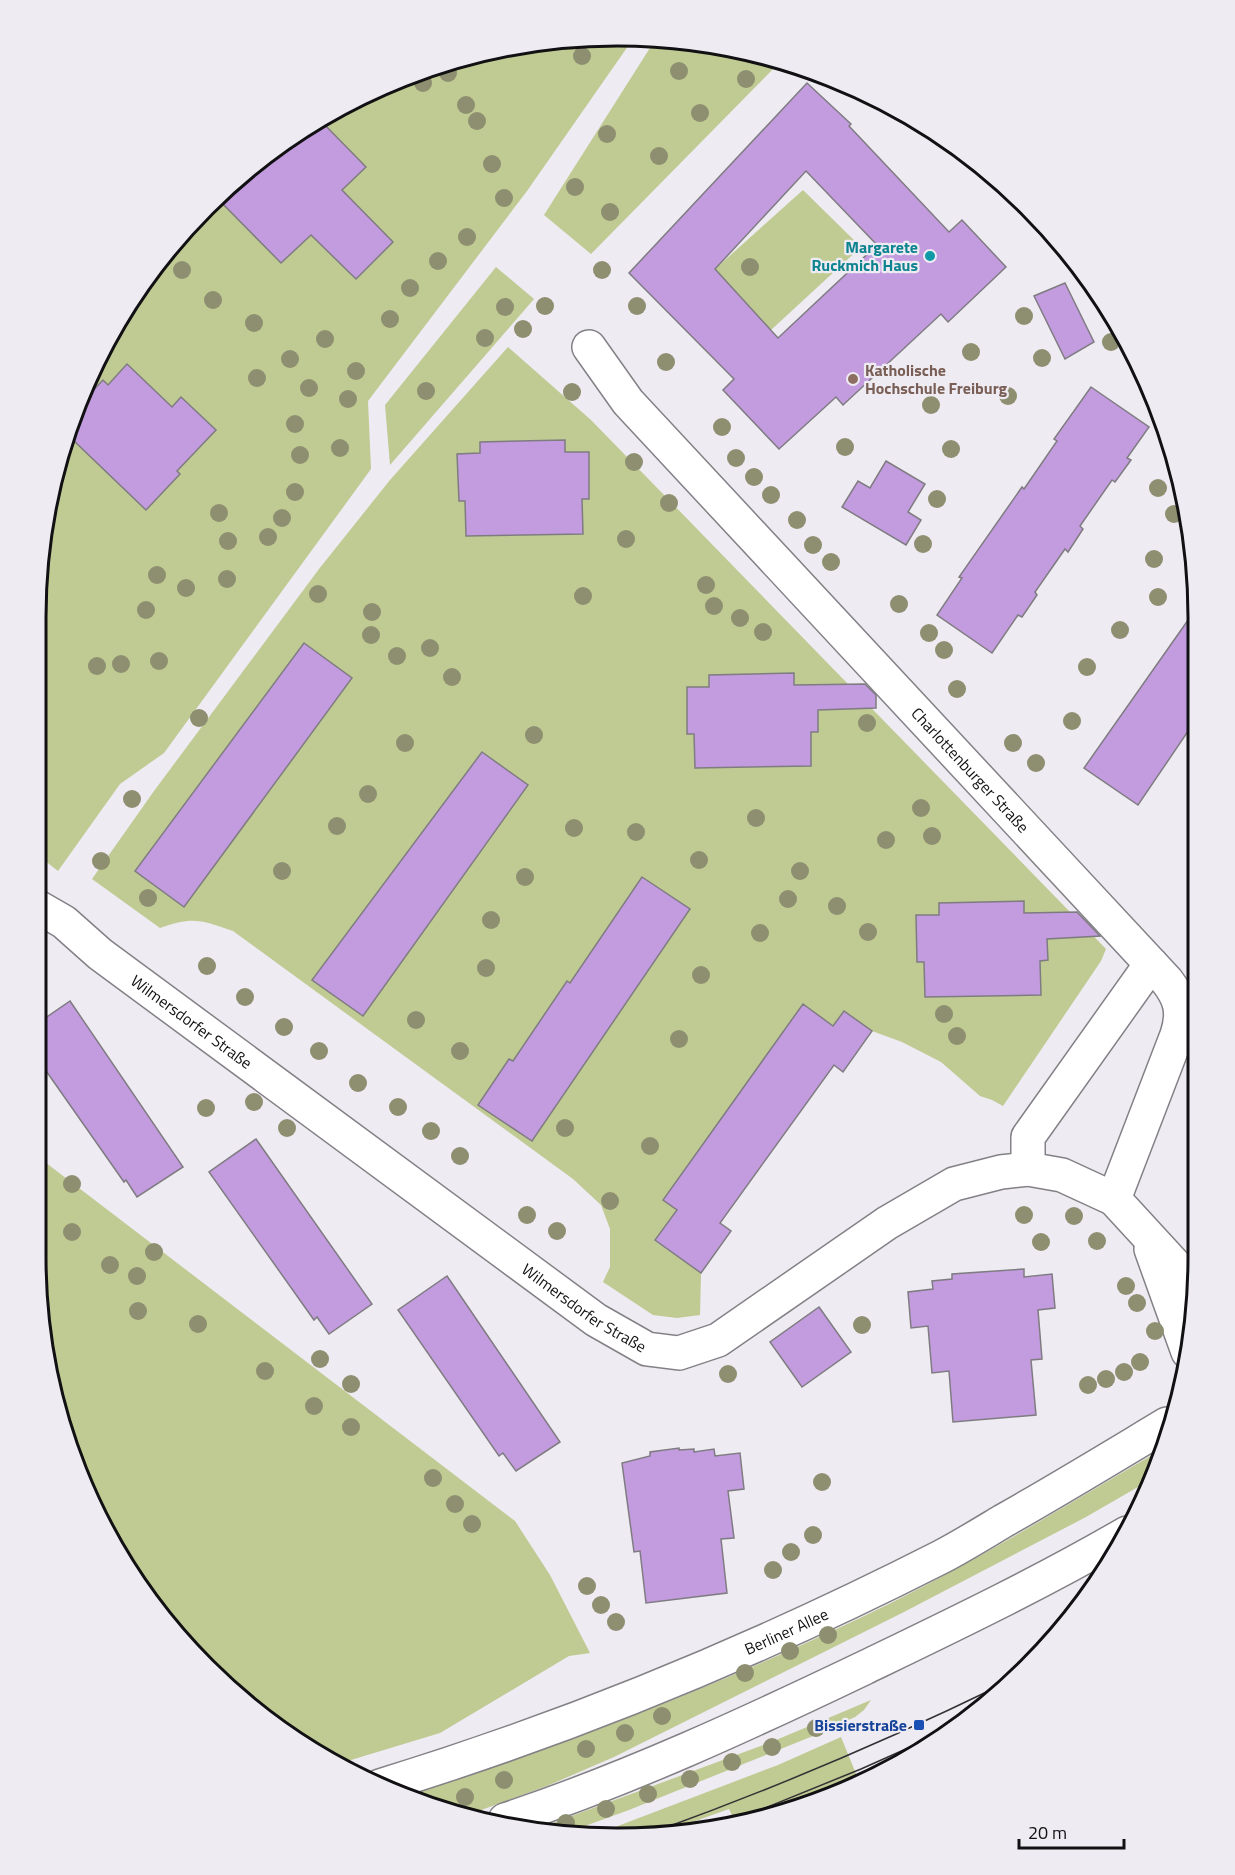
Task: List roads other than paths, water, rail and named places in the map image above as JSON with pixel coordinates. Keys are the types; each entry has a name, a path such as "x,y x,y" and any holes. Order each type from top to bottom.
{"street":[{"name":"Charlottenburger Straße","path":"589,347 628,402 1177,993 1182,1009 1181,1022 1114,1199"},
{"name":"Wilmersdorfer Straße","path":"46,912 64,922 100,954 596,1320 647,1349 679,1353 718,1340 887,1223 954,1184 1001,1172 1028,1169 1062,1175 1114,1199"},
{"path":"1028,1169 1028,1137 1151,964"},
{"path":"1114,1199 1187,1279"},
{"path":"1145,1233 1183,1338"},
{"name":"Berliner Allee","path":"392,1782 597,1712 771,1639 942,1556 1162,1427"},
{"path":"509,1818 634,1771 786,1706 968,1620 1113,1540"}],"tram line":[{"path":"670,1826 831,1762 990,1690"},
{"path":"758,1811 913,1746"}],"place":[{"name":"Margarete Ruckmich Haus","path":"930,256"},
{"name":"Katholische Hochschule Freiburg","path":"853,379"},
{"name":"Bissierstraße","path":"919,1725"}]}
